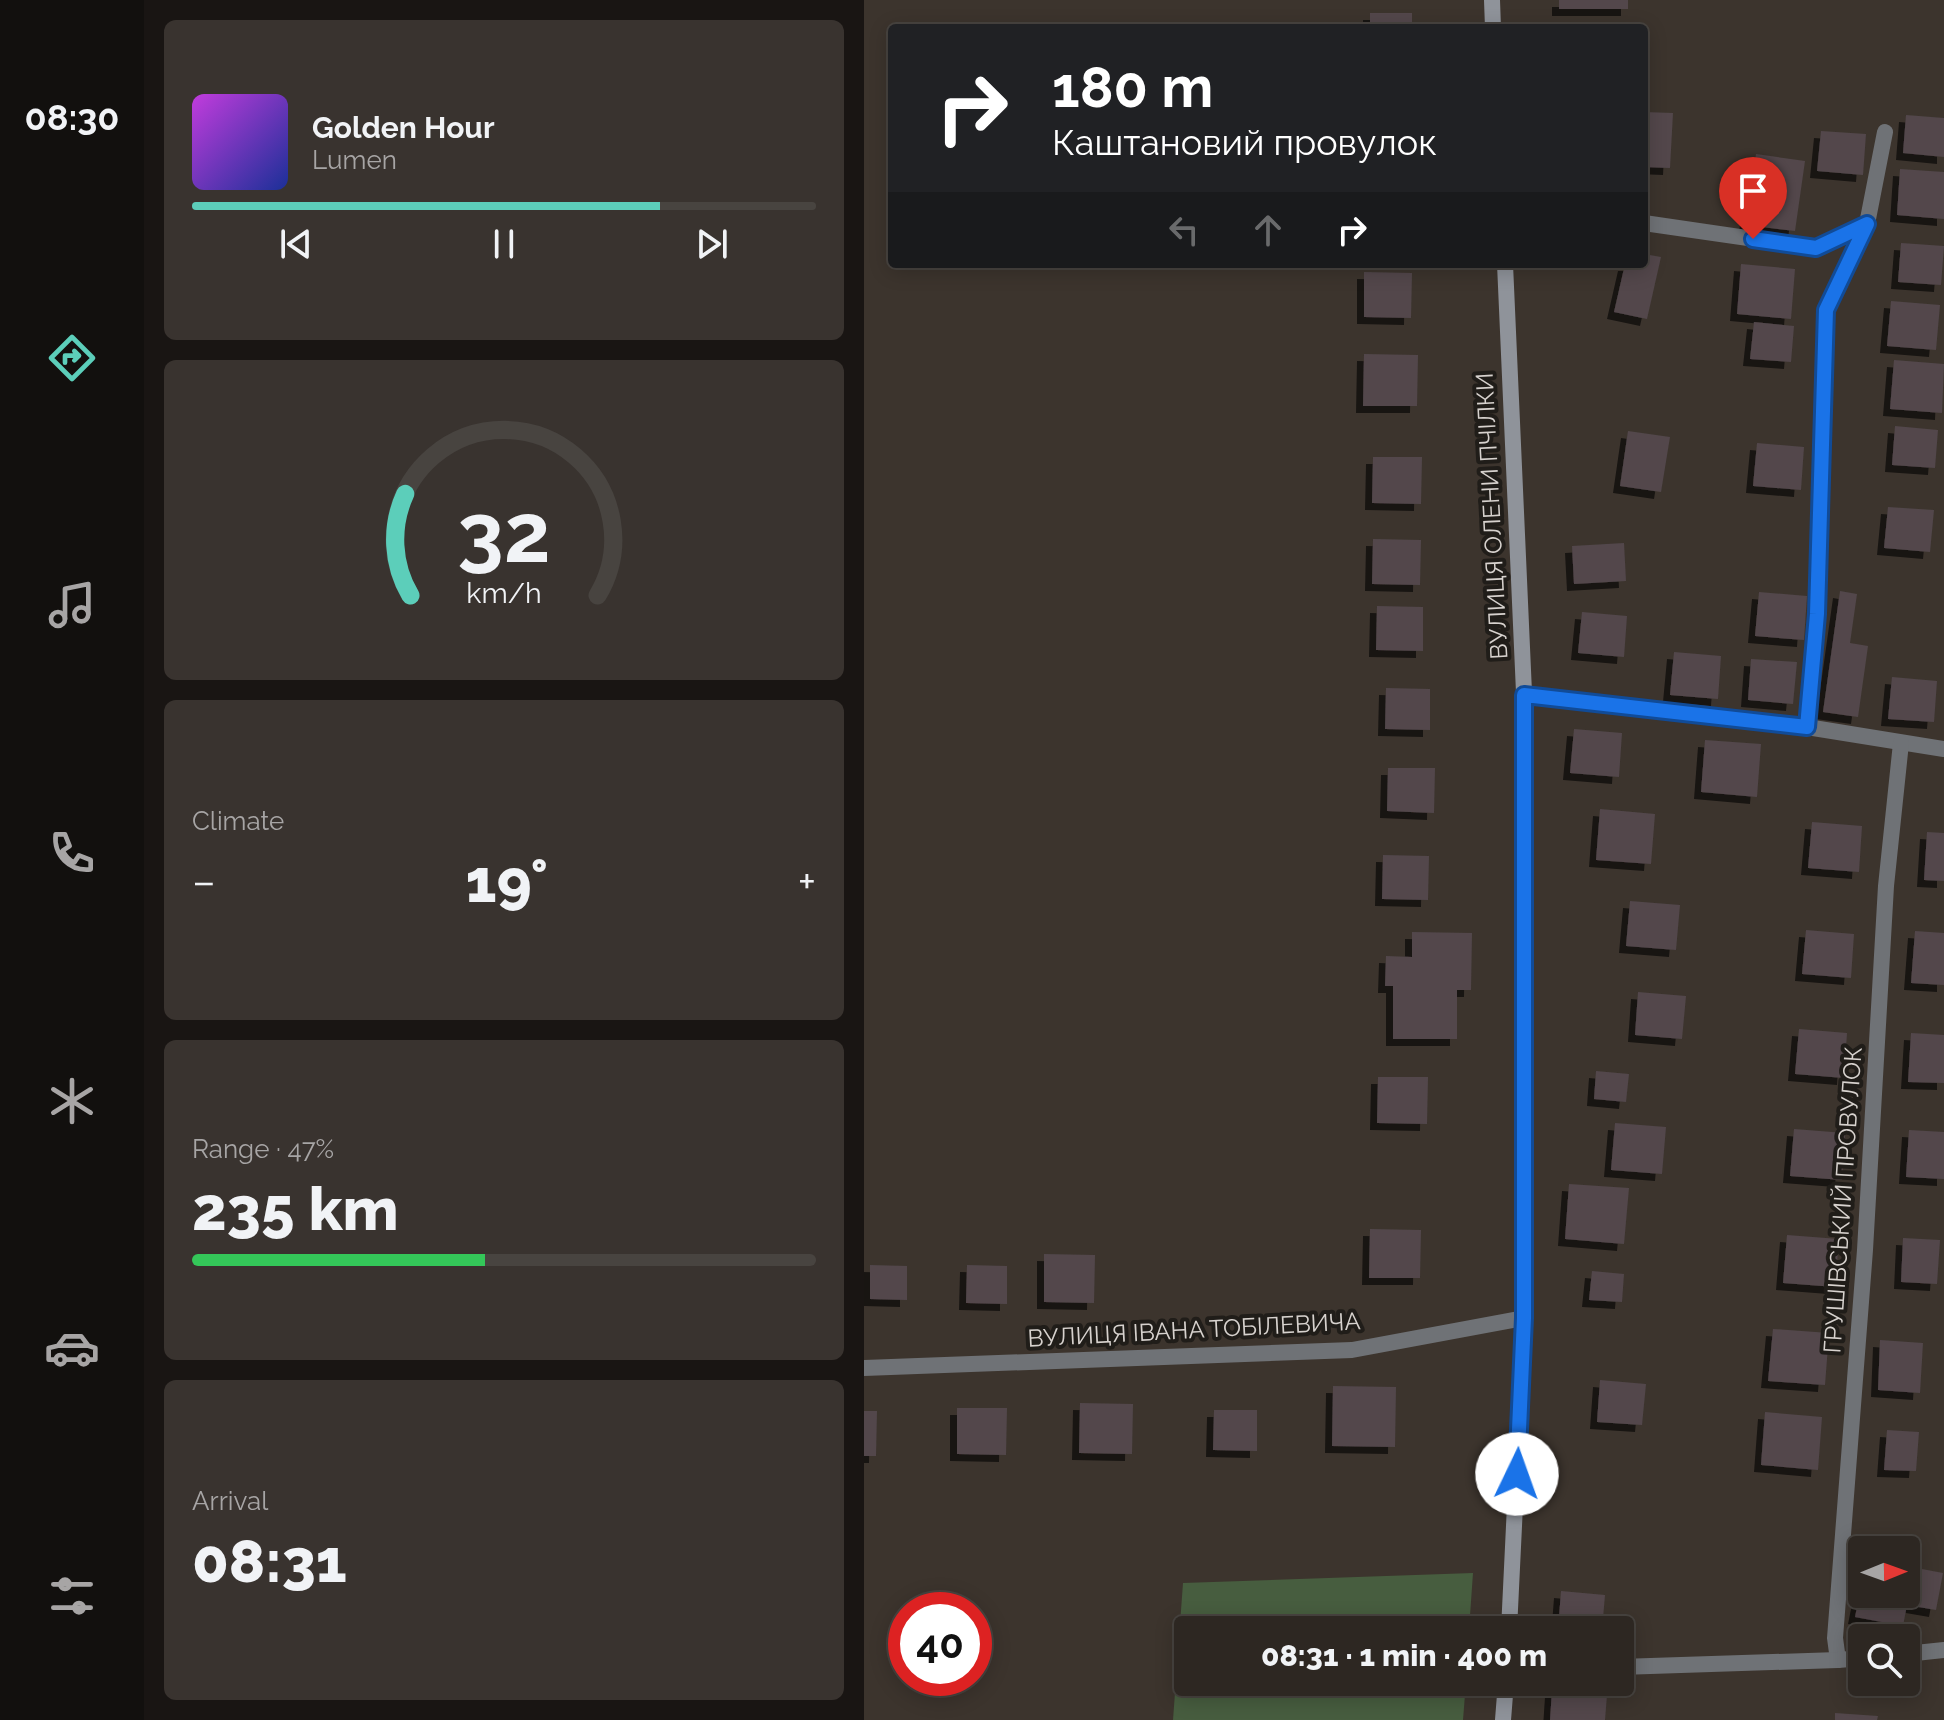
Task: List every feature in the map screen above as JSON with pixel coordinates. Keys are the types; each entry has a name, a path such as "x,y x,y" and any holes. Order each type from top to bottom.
{"street":[{"path":"1492,0 1493,24"},
{"path":"1807,727 1817,614 1826,310 1867,224 1885,132"},
{"path":"1648,224 1816,248 1867,224"},
{"name":"ВУЛИЦЯ ОЛЕНИ ПЧІЛКИ","path":"1505,268 1524,695 1524,1318 1510,1616"},
{"path":"1524,695 1807,727 1944,749"},
{"name":"ГРУШІВСЬКИЙ ПРОВУЛОК","path":"1838,1660 1835,1638 1865,1250 1886,886 1901,743"},
{"name":"ВУЛИЦЯ ІВАНА ТОБІЛЕВИЧА","path":"864,1368 1352,1350 1524,1318"},
{"path":"1920,1653 1944,1650"},
{"path":"1634,1667 1848,1659"},
{"path":"1503,1720 1505,1696"}],"green space":[{"path":"1473,1573 1470,1616 1181,1616 1183,1583"},
{"path":"1175,1696 1465,1696 1463,1720 1173,1720"}],"building":[{"path":"1559,0 1628,0 1628,9 1559,9"},
{"path":"1370,13 1412,13 1412,24 1370,24"},
{"path":"1648,112 1673,113 1670,168 1648,167"},
{"path":"1906,115 1944,118 1944,157 1903,153"},
{"path":"1821,131 1866,134 1863,175 1817,171"},
{"path":"1756,154 1805,161 1795,231 1746,225"},
{"path":"1900,169 1944,172 1944,219 1897,215"},
{"path":"1901,243 1944,246 1941,285 1898,282"},
{"path":"1648,255 1661,257 1647,319 1614,312 1624,268 1648,268"},
{"path":"1741,264 1795,269 1791,319 1737,314"},
{"path":"1364,272 1412,273 1411,318 1364,317"},
{"path":"1891,301 1940,305 1936,350 1887,346"},
{"path":"1754,322 1794,326 1791,362 1750,359"},
{"path":"1364,354 1418,355 1417,406 1363,406"},
{"path":"1894,360 1944,364 1942,413 1890,409"},
{"path":"1895,426 1938,430 1935,468 1892,465"},
{"path":"1628,431 1670,437 1661,492 1620,486"},
{"path":"1757,443 1804,447 1801,490 1753,486"},
{"path":"1373,457 1422,457 1421,504 1372,503"},
{"path":"1888,507 1934,510 1930,552 1884,548"},
{"path":"1373,539 1421,540 1420,585 1372,584"},
{"path":"1624,543 1626,581 1574,584 1572,546"},
{"path":"1840,591 1857,594 1850,643 1868,646 1858,717 1823,712"},
{"path":"1759,592 1807,596 1804,640 1755,636"},
{"path":"1377,606 1423,607 1423,651 1376,650"},
{"path":"1582,612 1627,616 1624,657 1578,653"},
{"path":"1674,652 1721,656 1718,699 1670,695"},
{"path":"1751,659 1797,662 1793,704 1748,700"},
{"path":"1892,677 1937,681 1934,722 1888,719"},
{"path":"1386,688 1430,689 1430,730 1385,729"},
{"path":"1574,729 1622,733 1619,777 1570,773"},
{"path":"1705,740 1761,744 1757,797 1701,792"},
{"path":"1388,768 1435,768 1434,813 1387,811"},
{"path":"1600,809 1655,814 1651,864 1596,860"},
{"path":"1812,822 1862,826 1859,872 1808,868"},
{"path":"1927,832 1944,833 1944,881 1924,880"},
{"path":"1383,855 1429,856 1428,900 1382,899"},
{"path":"1630,901 1680,905 1676,950 1626,946"},
{"path":"1806,930 1854,934 1851,978 1802,974"},
{"path":"1915,931 1944,933 1944,985 1911,983"},
{"path":"1412,932 1472,933 1471,990 1457,990 1457,1039 1393,1039 1393,986 1385,986 1386,956 1412,957"},
{"path":"1638,992 1686,996 1682,1039 1635,1035"},
{"path":"1799,1029 1847,1033 1844,1078 1795,1074"},
{"path":"1911,1033 1944,1035 1944,1083 1908,1082"},
{"path":"1596,1071 1629,1074 1626,1102 1594,1099"},
{"path":"1378,1077 1428,1077 1427,1124 1377,1123"},
{"path":"1615,1123 1666,1127 1662,1174 1611,1170"},
{"path":"1794,1129 1845,1133 1842,1180 1790,1176"},
{"path":"1909,1130 1944,1132 1944,1179 1906,1177"},
{"path":"1569,1184 1629,1188 1624,1244 1565,1239"},
{"path":"1370,1229 1421,1230 1420,1278 1369,1278"},
{"path":"1787,1235 1839,1239 1835,1287 1783,1283"},
{"path":"1903,1238 1940,1240 1937,1284 1901,1282"},
{"path":"1044,1254 1095,1255 1094,1303 1044,1302"},
{"path":"870,1265 907,1266 907,1300 870,1299"},
{"path":"967,1265 1007,1266 1007,1304 966,1303"},
{"path":"1592,1271 1624,1274 1622,1302 1589,1300"},
{"path":"1773,1329 1829,1333 1825,1385 1768,1381"},
{"path":"1880,1340 1923,1343 1920,1393 1878,1390"},
{"path":"1600,1380 1646,1384 1642,1425 1597,1422"},
{"path":"1333,1386 1396,1387 1395,1447 1332,1446"},
{"path":"1080,1403 1133,1404 1132,1454 1079,1453"},
{"path":"957,1408 1007,1408 1006,1455 957,1454"},
{"path":"1214,1410 1257,1410 1257,1451 1213,1450"},
{"path":"864,1411 877,1411 876,1456 864,1456"},
{"path":"1765,1412 1822,1417 1818,1470 1761,1465"},
{"path":"1887,1430 1919,1432 1916,1471 1884,1470"},
{"path":"1920,1569 1943,1573 1936,1610 1920,1607"},
{"path":"1561,1591 1605,1595 1603,1616 1559,1616"},
{"path":"1857,1608 1906,1608 1903,1624 1855,1617"},
{"path":"1552,1696 1607,1696 1605,1720 1550,1720"},
{"path":"1835,1713 1878,1716 1877,1720 1835,1720"}],"route":[{"path":"1517,1474 1524,1318 1524,695 1807,727 1817,614 1826,310 1867,224 1816,248 1753,239"}]}
